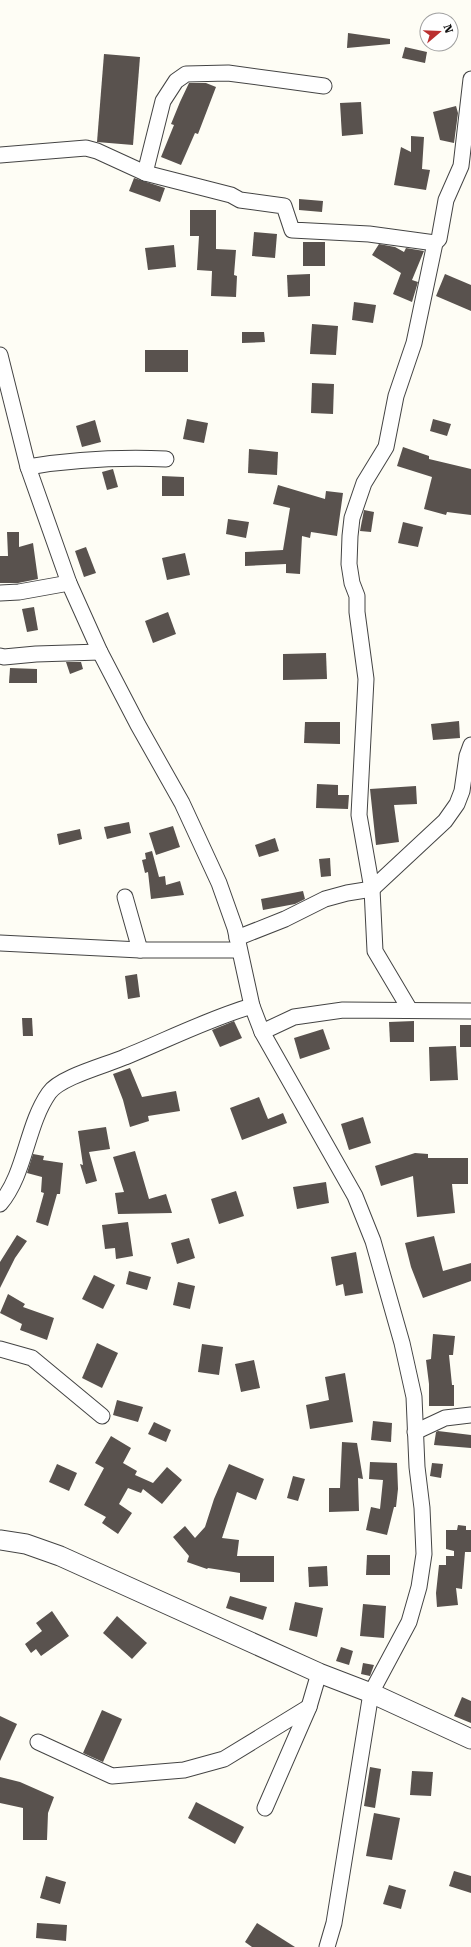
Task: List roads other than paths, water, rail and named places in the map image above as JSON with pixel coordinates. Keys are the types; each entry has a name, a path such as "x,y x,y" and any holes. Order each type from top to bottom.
{"street":[{"path":"144,173 163,101 176,81 186,74 228,73 324,86"},
{"path":"410,1010 375,951 372,889 359,815 366,679 357,612 357,596 352,583 349,564 350,536 352,518 364,483 386,447 396,396 414,343 435,242 439,239 446,200 466,167 471,79"},
{"path":"0,155 86,148 97,151 144,173 231,194 240,200 284,206 292,230 368,234 435,242"},
{"path":"0,355 28,467 69,583 100,652 138,725 182,803 219,883 238,944 252,1006 262,1032 355,1196 374,1241 402,1343 412,1389 417,1467 422,1508 424,1554 418,1587 409,1622 370,1693 334,1922 327,1947"},
{"path":"28,467 71,460 119,457 166,459"},
{"path":"0,593 19,592 69,583"},
{"path":"0,656 100,652"},
{"path":"0,943 140,950 238,944 325,899 347,893 372,889 445,820 457,804 462,791 467,756 471,745"},
{"path":"125,897 140,950"},
{"path":"0,1204 14,1181 28,1141 49,1092 80,1074 123,1058 231,1012 252,1006"},
{"path":"262,1032 294,1017 343,1010 471,1011"},
{"path":"0,1348 32,1358 102,1416"},
{"path":"415,1432 444,1418 471,1415"},
{"path":"0,1540 26,1544 60,1556 319,1673 370,1693 471,1739"},
{"path":"264,1808 309,1707 319,1673"},
{"path":"38,1742 112,1776 184,1770 224,1759 309,1707"}]}
